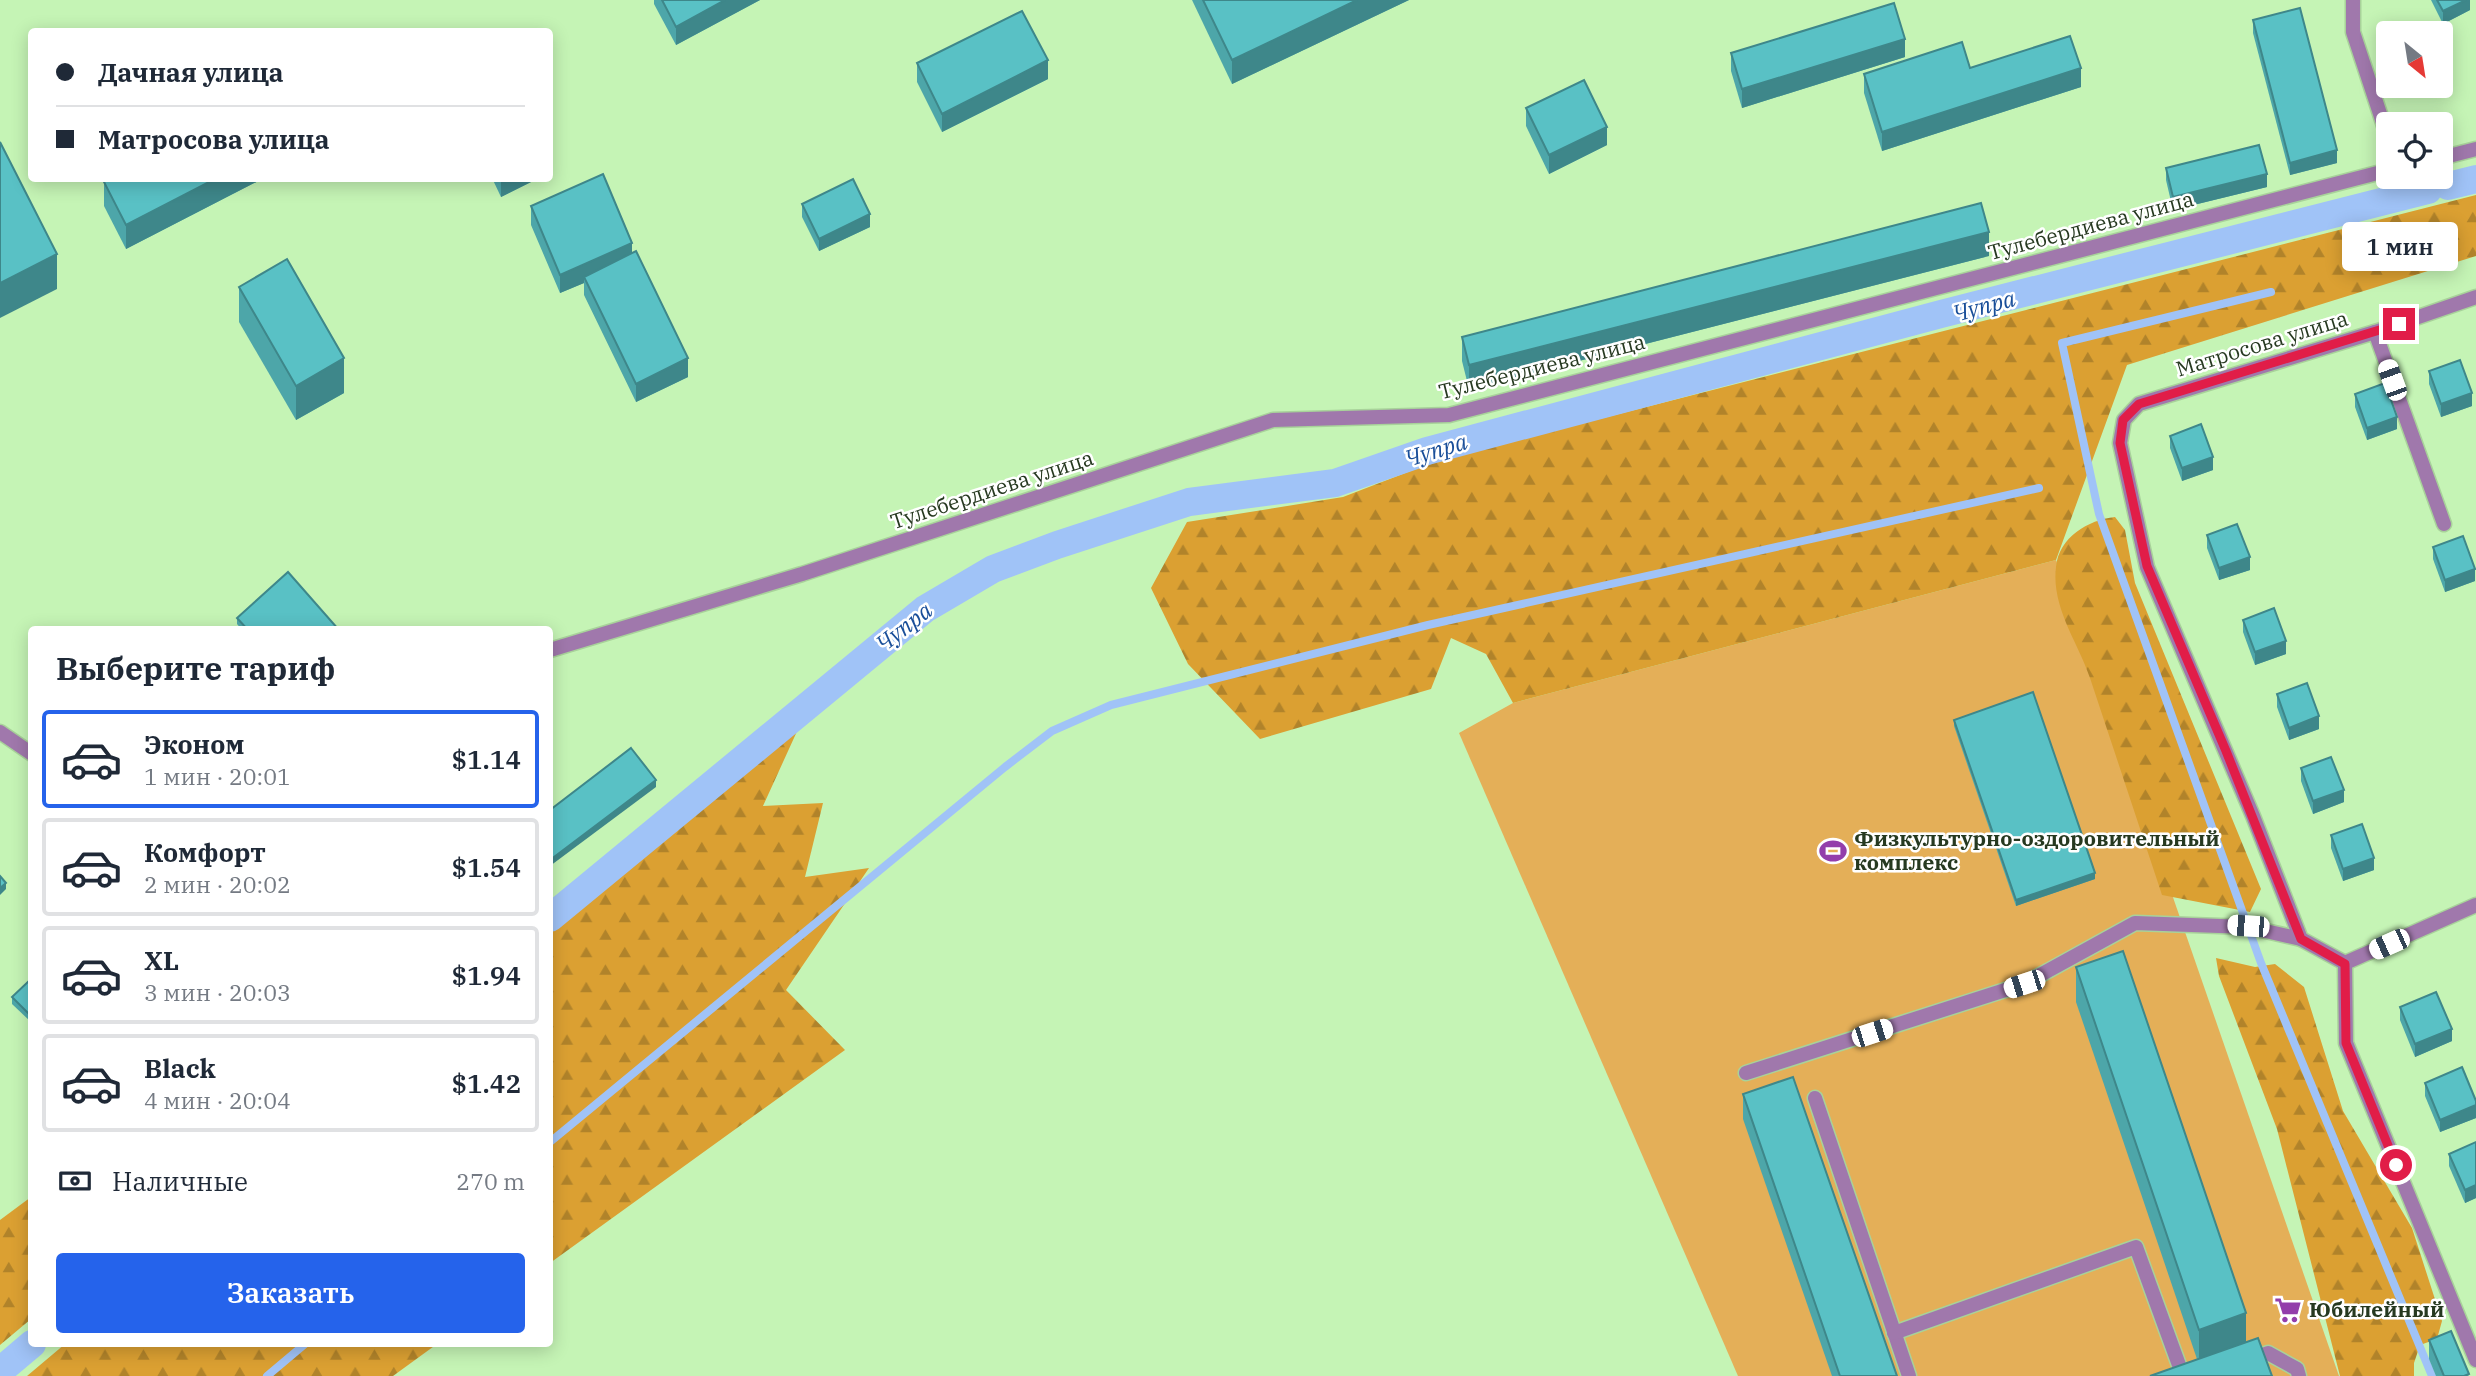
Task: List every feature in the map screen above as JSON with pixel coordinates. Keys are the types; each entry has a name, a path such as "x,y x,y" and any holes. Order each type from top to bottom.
{"street":[{"path":"2353,0 2353,32 2379,112"},
{"path":"2453,155 2476,149"},
{"name":"Тулебердиева улица","path":"553,649 802,574 1273,420 1449,415 2376,173"},
{"name":"Матросова улица","path":"2301,939 2248,804 2147,566 2120,443 2123,420 2139,404 2375,332 2476,297"},
{"path":"2375,332 2444,524"},
{"path":"0,732 28,751"},
{"path":"2345,964 2476,905"},
{"path":"1746,1073 2024,984 2135,923 2248,926 2301,939 2345,964"},
{"path":"2345,964 2346,1043 2476,1360"},
{"path":"1815,1098 1909,1376"},
{"path":"1894,1333 2136,1247 2183,1376"},
{"path":"2234,1365 2268,1353 2297,1369 2299,1376"}],"shaded area":[{"name":"Физкультурно-оздоровительный комплекс","path":"2056,560 2339,1376 1738,1376 1459,733 1513,703"}],"green space":[{"path":"2476,195 2476,256 2127,365 2056,560 1513,703 1486,654 1451,638 1431,689 1260,739 1188,664 1151,588 1187,522 1343,497 1439,460"},
{"path":"2115,517 2125,530 2135,583 2261,889 2250,912 2162,895 2090,678 2061,610 2056,567 2063,547 2085,526"},
{"path":"804,716 763,806 823,803 805,877 869,868 786,990 845,1050 553,1261 553,929"},
{"path":"2216,958 2255,967 2275,964 2304,987 2343,1111 2412,1228 2442,1321 2437,1339 2420,1345 2414,1363 2414,1376 2340,1376 2277,1129 2219,976"},
{"path":"28,1199 28,1322 0,1345 0,1220"},
{"path":"61,1347 433,1347 393,1376 27,1376"}],"building":[{"path":"662,0 725,0 676,27"},
{"path":"1203,0 1357,0 1232,60"},
{"path":"2437,0 2466,0 2443,11"},
{"path":"1894,3 1905,39 1742,89 1731,53"},
{"path":"2300,8 2337,150 2290,163 2253,20"},
{"path":"1022,11 1048,60 942,114 917,63"},
{"path":"2070,36 2081,68 1882,132 1864,74 1962,42 1970,68"},
{"path":"1584,80 1607,127 1549,155 1526,108"},
{"path":"0,142 57,254 0,283"},
{"path":"2259,145 2267,174 2173,197 2166,168"},
{"path":"603,174 632,243 560,275 531,206"},
{"path":"853,179 870,214 819,239 802,204"},
{"path":"104,182 209,182 126,225"},
{"path":"1981,203 1989,232 1469,365 1462,337"},
{"path":"636,251 688,358 636,384 584,277"},
{"path":"287,259 344,358 296,386 239,287"},
{"path":"2460,360 2472,393 2441,404 2429,371"},
{"path":"2385,383 2397,417 2367,428 2355,394"},
{"path":"2201,424 2213,457 2182,468 2170,436"},
{"path":"2237,524 2250,557 2219,568 2207,535"},
{"path":"2463,536 2475,569 2445,580 2433,547"},
{"path":"288,572 335,626 244,626 237,618"},
{"path":"2274,608 2286,641 2255,652 2243,620"},
{"path":"2307,683 2319,716 2289,728 2277,694"},
{"path":"2033,692 2095,873 2016,900 1954,720"},
{"path":"631,748 656,780 553,858 553,808"},
{"path":"2331,757 2344,790 2313,801 2301,768"},
{"path":"2362,824 2374,858 2343,869 2331,835"},
{"path":"0,876 6,883 0,888"},
{"path":"2123,951 2246,1313 2199,1330 2076,967"},
{"path":"28,982 28,1013 12,997"},
{"path":"2436,992 2452,1029 2415,1044 2400,1007"},
{"path":"2462,1067 2476,1105 2440,1120 2425,1083"},
{"path":"1793,1077 1897,1376 1840,1376 1743,1094"},
{"path":"2476,1142 2476,1185 2465,1190 2449,1154"},
{"path":"2451,1331 2469,1374 2464,1376 2444,1376 2429,1340"},
{"path":"2258,1338 2272,1376 2150,1376"}],"waterway":[{"name":"Чупра","path":"2453,185 2476,179"},
{"name":"Чупра","path":"553,916 925,609 993,569 1189,502 1335,483 1427,451 1941,314 2428,190"},
{"path":"2271,292 2062,343 2099,514 2261,963 2432,1376"},
{"path":"553,1140 1005,767 1052,731 1111,705 1428,625 2039,488"},
{"name":"Чупра","path":"0,1371 28,1347"},
{"path":"267,1376 301,1347"}],"place":[{"name":"Физкультурно-оздоровительный комплекс","path":"1833,851"},
{"name":"Юбилейный","path":"2288,1310"}],"route":[{"path":"2396,1165 2346,1043 2345,964 2301,939 2253,816 2147,566 2120,443 2123,420 2139,404 2399,324"}]}
